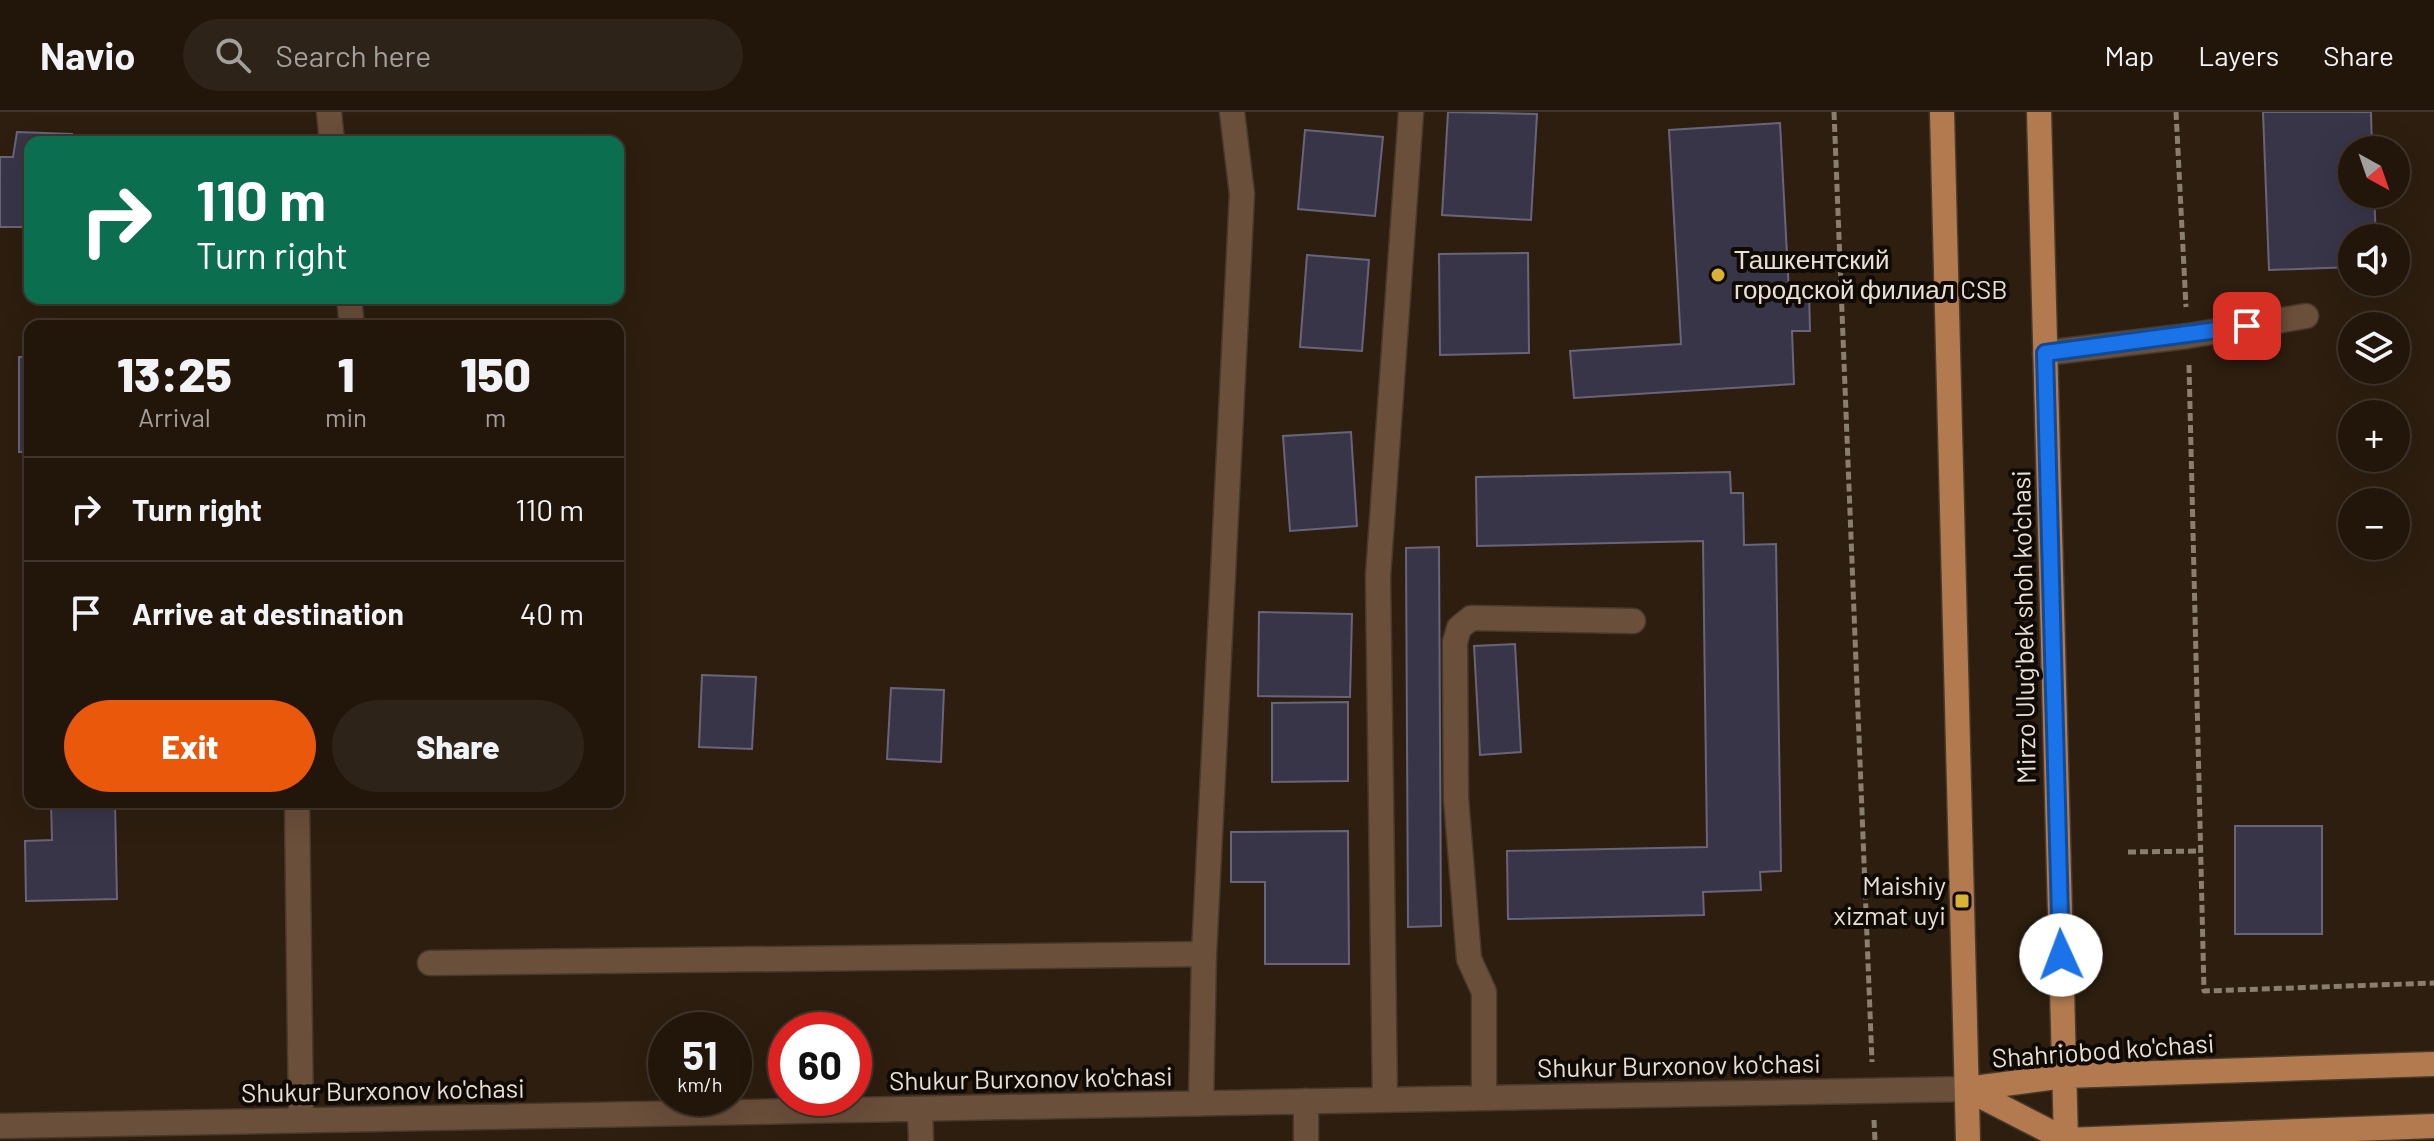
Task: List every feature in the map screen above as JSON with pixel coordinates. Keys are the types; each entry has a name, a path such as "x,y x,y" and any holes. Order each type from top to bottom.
{"main road":[{"path":"1942,112 1968,1141"},
{"name":"Mirzo Ulug'bek shoh ko'chasi","path":"2039,112 2066,1141"},
{"name":"Shahriobod ko'chasi","path":"1967,1089 2064,1076 2434,1064"},
{"name":"Shahriobod ko'chasi","path":"1967,1089 2066,1141 2434,1126"}],"street":[{"path":"329,112 331,136"},
{"path":"1201,1103 1204,954 1242,194 1232,112"},
{"path":"1385,1100 1378,576 1411,112"},
{"path":"2045,353 2188,336 2306,316"},
{"path":"1484,1098 1484,992 1469,959 1456,798 1455,642 1459,628 1471,618 1633,621"},
{"path":"297,808 301,1120"},
{"path":"430,963 1204,954"},
{"name":"Shukur Burxonov ko'chasi","path":"0,1126 1967,1089"},
{"path":"1306,1101 1306,1141"},
{"path":"920,1109 921,1141"}],"path":[{"path":"1834,112 1871,998"},
{"path":"2176,112 2188,336 2204,991 2434,983"},
{"path":"2128,852 2200,851"}],"building":[{"path":"1448,112 1537,114 1531,220 1442,215"},
{"path":"2263,112 2371,112 2372,136 2338,136 2338,208 2375,208 2375,224 2338,224 2338,268 2269,270"},
{"path":"1780,123 1789,292 1809,291 1810,331 1792,331 1794,384 1574,398 1570,351 1681,344 1669,130"},
{"path":"1305,130 1383,137 1375,216 1298,209"},
{"path":"17,132 72,134 24,136 24,227 0,227 0,157 13,157"},
{"path":"1528,253 1529,353 1440,355 1439,254"},
{"path":"1307,255 1369,260 1362,351 1300,347"},
{"path":"19,357 24,357 24,452 19,452"},
{"path":"1351,432 1357,526 1290,531 1283,436"},
{"path":"1730,472 1731,493 1743,493 1744,545 1776,544 1781,871 1760,872 1761,890 1703,892 1704,915 1508,919 1507,851 1707,847 1703,541 1477,546 1476,477"},
{"path":"1439,547 1441,926 1408,927 1406,548"},
{"path":"1259,612 1352,614 1350,697 1258,696"},
{"path":"1515,644 1521,752 1480,755 1474,646"},
{"path":"702,675 756,677 752,749 699,747"},
{"path":"891,688 944,690 941,762 887,759"},
{"path":"1348,702 1348,781 1272,782 1272,703"},
{"path":"51,808 115,808 117,899 26,901 25,841 52,840"},
{"path":"2235,826 2322,826 2322,934 2235,934"},
{"path":"1348,831 1349,964 1265,964 1265,882 1231,882 1231,832"}],"place":[{"name":"Ташкентский городской филиал CSB","path":"1718,275"},
{"name":"Maishiy xizmat uyi","path":"1962,901"}],"route":[{"path":"2061,955 2045,353 2247,326"}]}
